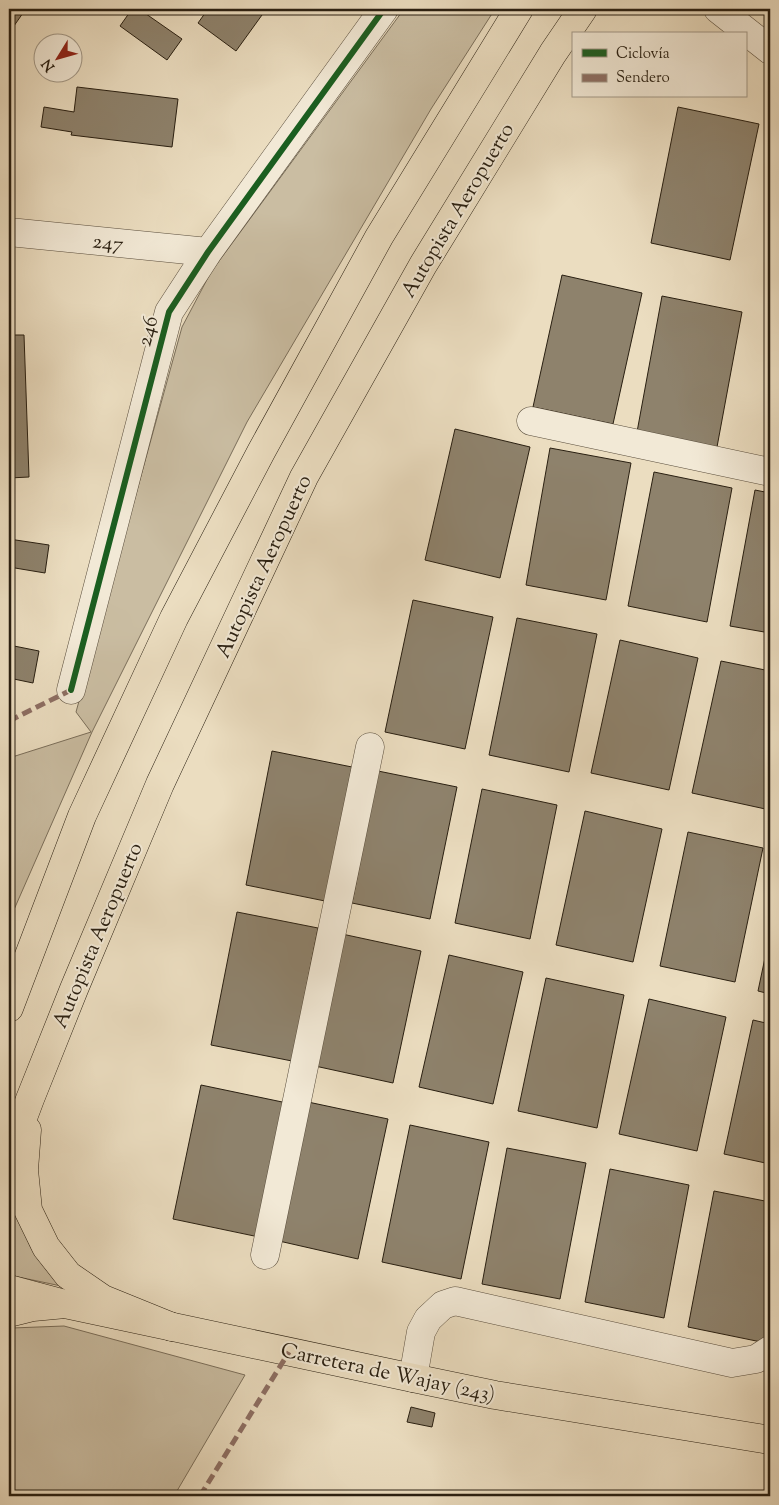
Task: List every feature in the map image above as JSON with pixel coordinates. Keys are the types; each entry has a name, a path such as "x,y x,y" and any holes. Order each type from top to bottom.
{"main road":[{"path":"9,1008 82,816 174,618 261,452 379,237 519,9"},
{"name":"Autopista Aeropuerto","path":"9,1155 74,989 160,784 304,477 423,265 553,53 583,9"},
{"path":"30,1099 24,1170 28,1210 46,1247 68,1275 104,1299 172,1327"},
{"name":"Carretera de Wajay (243)","path":"9,1289 65,1304 495,1395 770,1440"},
{"path":"9,1313 33,1307 65,1304"}],"street":[{"name":"246","path":"71,690 169,312 208,252 384,9"},
{"path":"718,9 770,50"},
{"name":"247","path":"9,232 208,252"},
{"path":"532,421 770,472"},
{"path":"265,1256 370,747"},
{"path":"413,1378 421,1332 428,1319 442,1304 455,1301 732,1363 756,1359 770,1350"}],"shaded area":[{"path":"404,9 495,9 431,109 247,422 92,732 9,921 9,758 91,732 76,712 182,327 211,272"},
{"path":"12,1202 31,1248 61,1286 9,1275 9,1211"},
{"path":"64,1326 245,1375 174,1496 9,1496 9,1330 12,1328"}],"building":[{"path":"9,9 16,9 23,13 9,33"},
{"path":"132,9 139,9 182,39 167,60 120,26"},
{"path":"208,9 253,9 262,15 236,51 198,23"},
{"path":"77,87 178,99 172,147 71,135 72,132 41,127 44,107 74,112"},
{"path":"678,107 759,124 730,260 651,243"},
{"path":"562,275 642,293 613,424 533,407"},
{"path":"662,296 742,312 717,447 637,432"},
{"path":"9,335 24,335 29,477 9,478"},
{"path":"455,429 530,447 500,578 425,560"},
{"path":"550,448 631,463 606,600 526,585"},
{"path":"654,472 732,488 707,622 628,606"},
{"path":"755,490 770,493 770,633 730,626"},
{"path":"9,539 49,545 45,573 9,567"},
{"path":"413,600 493,617 465,749 385,732"},
{"path":"517,618 597,634 569,772 489,755"},
{"path":"620,640 698,658 669,790 591,773"},
{"path":"9,645 39,651 33,683 9,678"},
{"path":"721,661 770,671 770,810 692,793"},
{"path":"272,751 352,767 325,901 246,885"},
{"path":"378,771 457,787 430,919 352,903"},
{"path":"482,789 557,805 530,939 455,923"},
{"path":"585,811 662,829 633,962 556,945"},
{"path":"688,832 763,848 735,982 660,966"},
{"path":"237,912 318,928 292,1061 211,1045"},
{"path":"342,934 421,951 393,1083 315,1066"},
{"path":"770,934 770,994 758,991"},
{"path":"449,955 523,972 493,1104 419,1087"},
{"path":"546,978 624,995 597,1128 518,1111"},
{"path":"649,999 726,1017 697,1151 619,1134"},
{"path":"753,1020 770,1024 770,1164 724,1154"},
{"path":"201,1085 287,1103 259,1237 173,1219"},
{"path":"308,1102 388,1119 358,1259 279,1241"},
{"path":"410,1125 489,1142 461,1279 382,1262"},
{"path":"507,1148 586,1163 560,1299 482,1284"},
{"path":"610,1169 689,1185 664,1318 585,1302"},
{"path":"714,1191 770,1202 770,1318 766,1343 688,1327"},
{"path":"411,1407 435,1413 432,1427 407,1422"}],"marked path":[{"path":"9,721 71,690"},
{"path":"200,1496 289,1352"}],"cycle path":[{"path":"71,690 169,312 208,252 384,9"}]}
